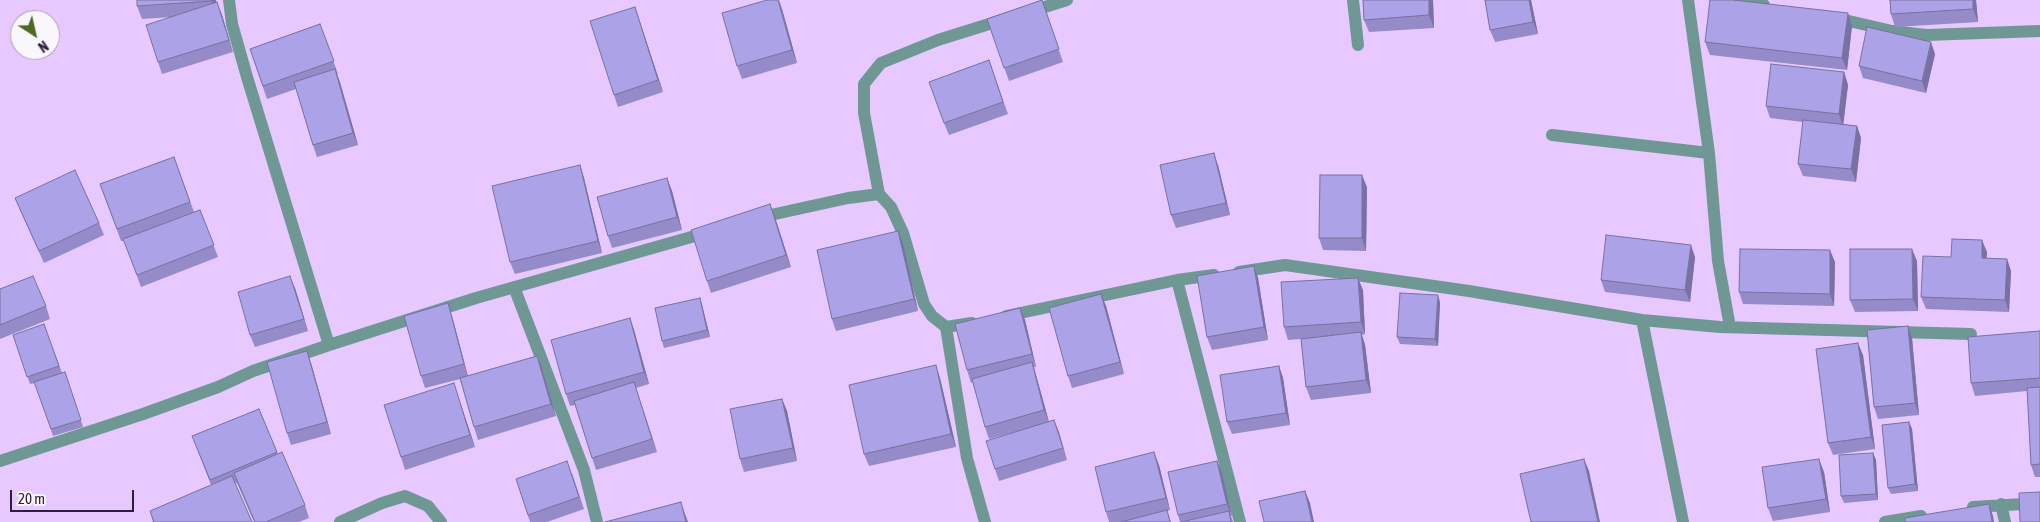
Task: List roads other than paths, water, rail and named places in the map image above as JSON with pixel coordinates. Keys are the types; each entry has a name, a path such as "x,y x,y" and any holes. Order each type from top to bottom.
{"street":[{"path":"229,0 232,24 247,77 329,344"},
{"path":"1067,0 938,40 881,63 864,84 864,113 879,194 891,207 903,233 924,304 932,316 946,326 986,320 1177,280 1286,265 1469,291 1642,320 1730,327 1972,334"},
{"path":"1354,0 1358,45"},
{"path":"1688,0 1709,153 1718,262 1730,327"},
{"path":"1740,0 1776,7"},
{"path":"1821,16 1892,31 1926,35 2040,31"},
{"path":"1552,135 1709,153"},
{"path":"743,222 848,198 879,194"},
{"path":"0,461 143,414 329,344 514,287 725,228"},
{"path":"1177,280 1240,522"},
{"path":"514,287 584,470 597,522"},
{"path":"1642,320 1683,522"},
{"path":"946,326 967,458 985,522"},
{"path":"340,522 382,502 405,496 428,506 441,522"},
{"path":"1957,509 2040,502"},
{"path":"2001,504 2005,522"},
{"path":"1885,522 1930,514"}]}
